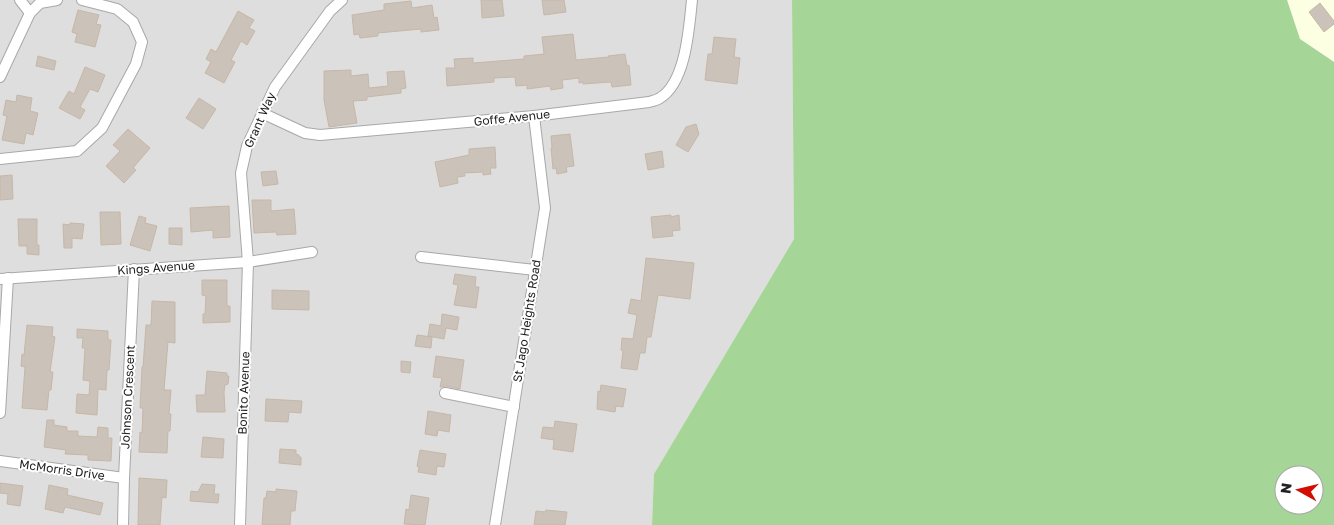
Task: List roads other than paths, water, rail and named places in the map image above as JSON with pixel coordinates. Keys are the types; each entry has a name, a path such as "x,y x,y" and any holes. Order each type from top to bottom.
{"street":[{"path":"20,0 30,12"},
{"path":"0,77 30,12 40,3 57,0"},
{"path":"0,159 77,151 102,128 136,64 142,42 133,22 117,9 82,0"},
{"name":"Grant Way","path":"248,262 241,173 247,146 275,87 330,11 342,0"},
{"name":"Goffe Avenue","path":"262,113 306,133 320,135 534,116 649,102 659,99 667,92 677,76 687,44 692,0"},
{"name":"St Jago Heights Road","path":"495,525 545,208 534,116"},
{"name":"Kings Avenue","path":"4,278 248,262 312,252"},
{"path":"421,256 535,270"},
{"name":"Bonito Avenue","path":"240,525 248,262"},
{"name":"Johnson Crescent","path":"123,525 134,269"},
{"path":"0,413 4,278"},
{"path":"444,393 514,407"},
{"name":"McMorris Drive","path":"0,461 124,478"}]}
